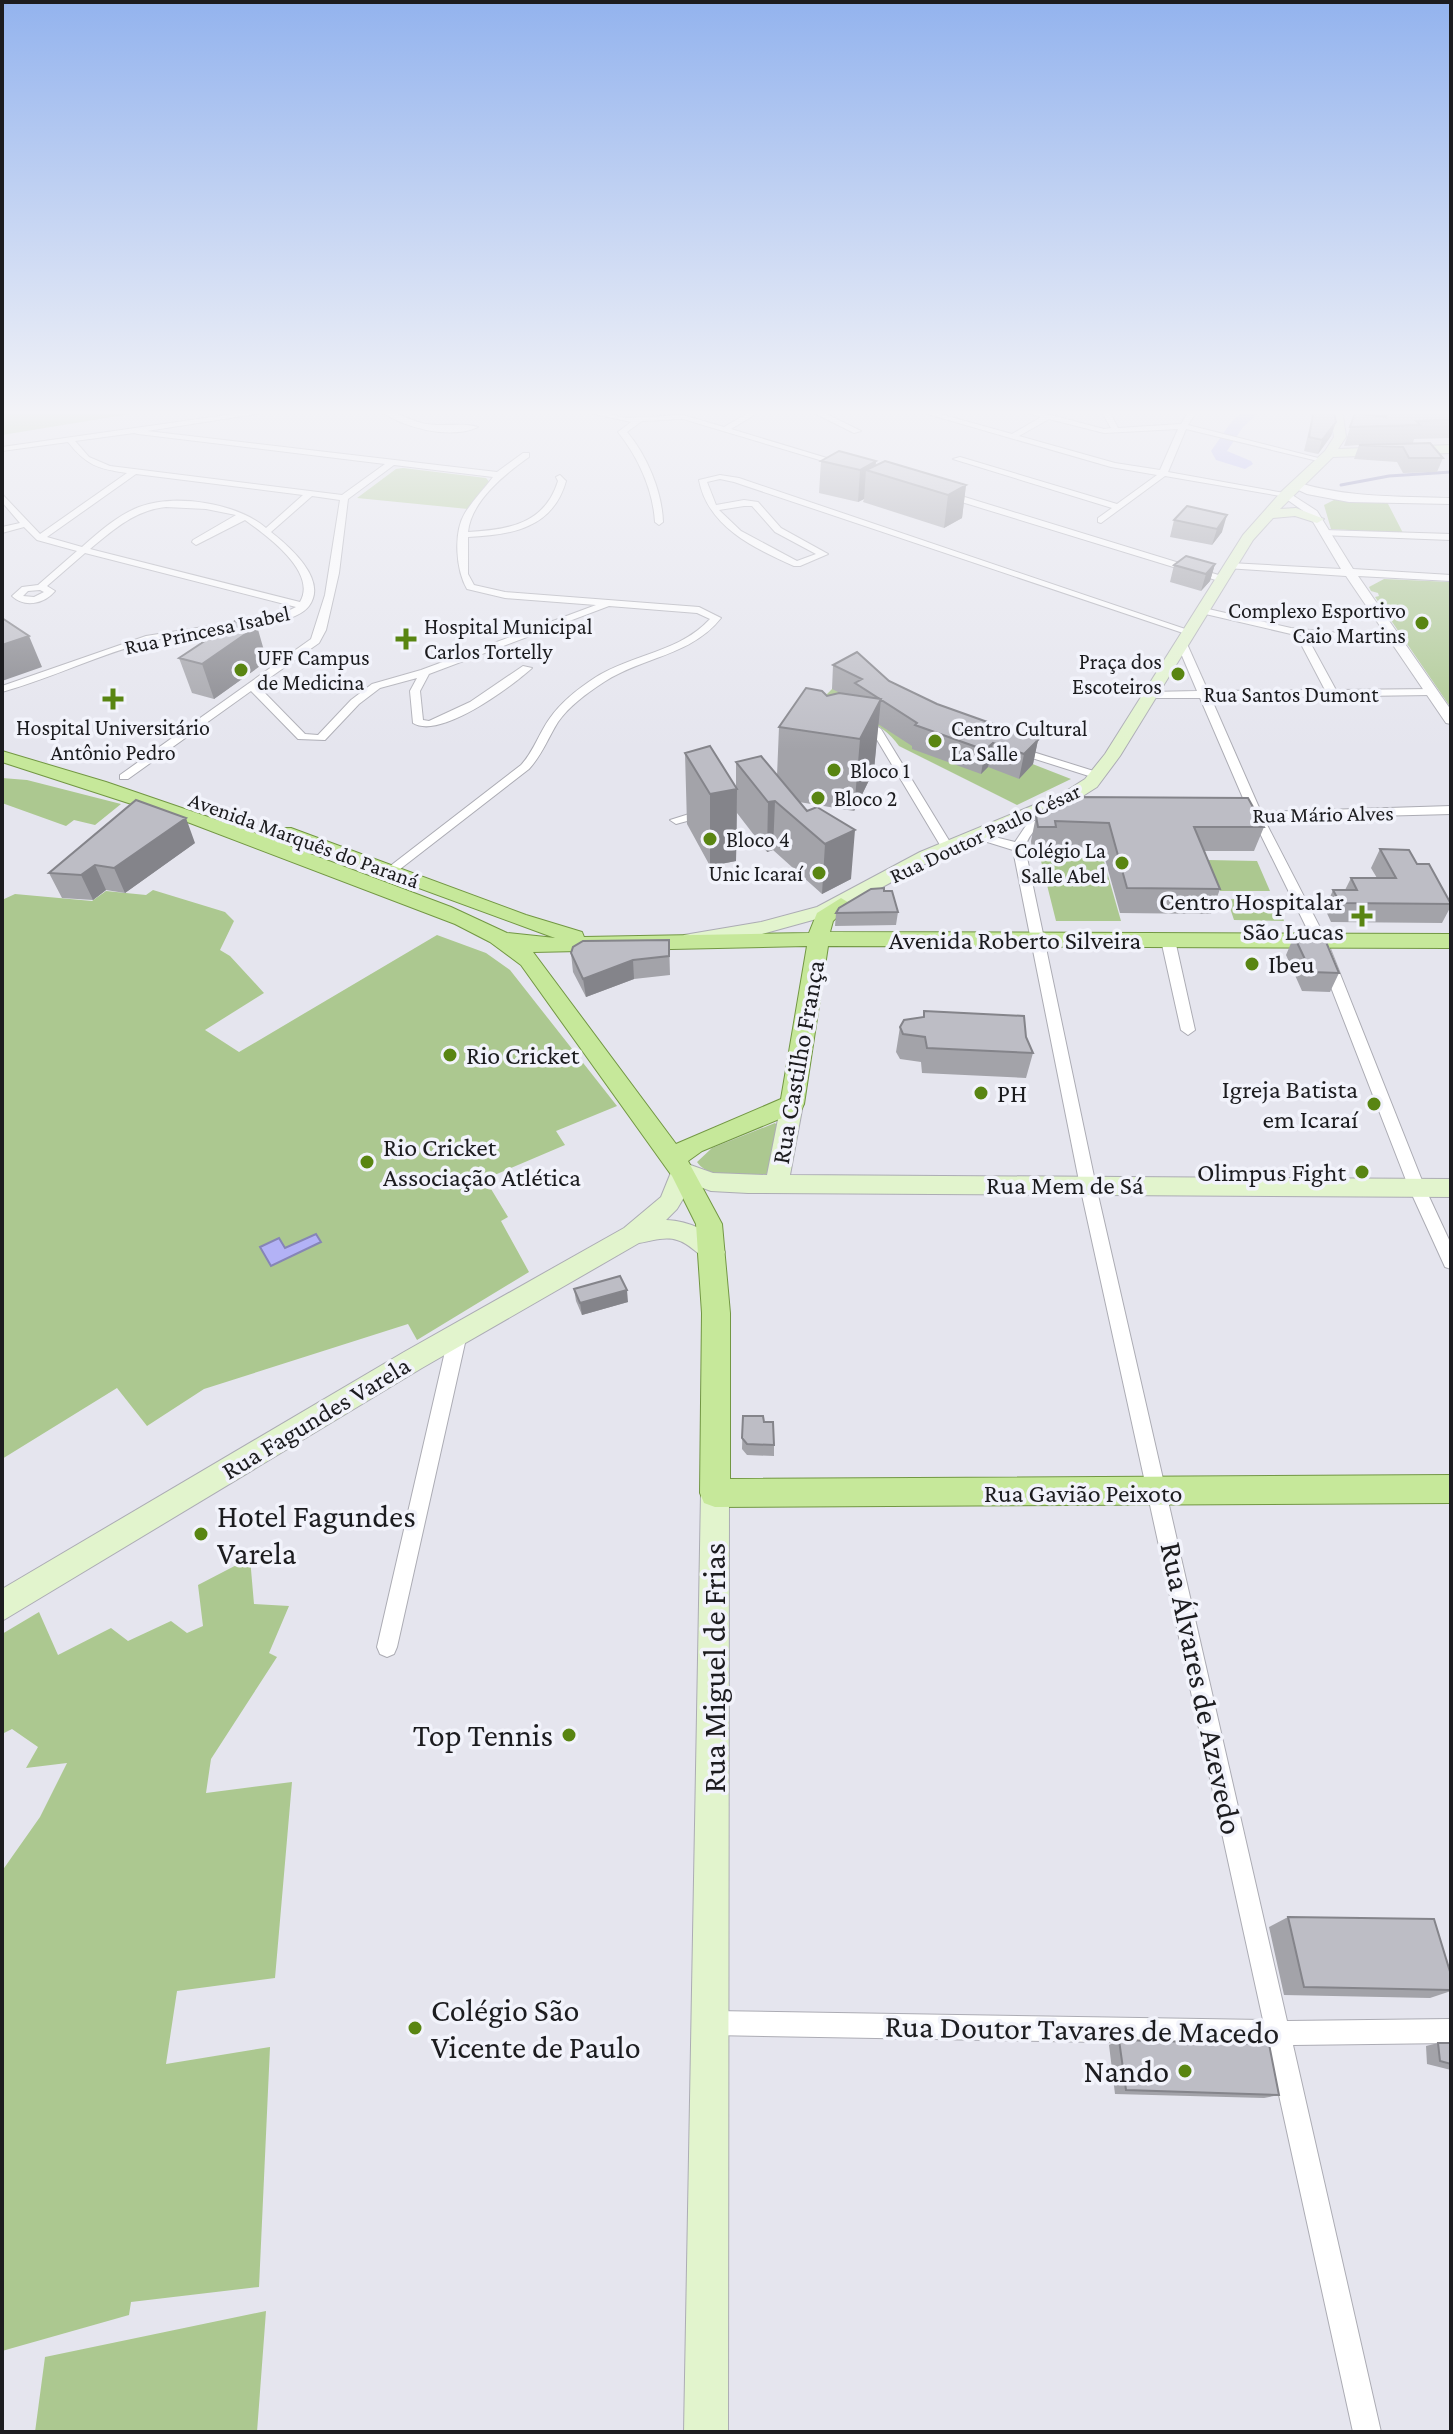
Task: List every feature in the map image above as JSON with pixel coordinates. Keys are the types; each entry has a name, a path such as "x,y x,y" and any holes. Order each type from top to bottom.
{"main road":[{"name":"Rua Doutor Paulo César","path":"605,942 685,940 762,928 841,904 947,847 974,836 1072,807 1150,695 1226,573 1263,523"},
{"name":"Avenida Marquês do Paraná","path":"2,743 124,777 391,870 519,920 575,937 605,942"},
{"name":"Avenida Marquês do Paraná","path":"2,756 131,797 334,870 505,939 529,960"},
{"path":"2,773 31,774 131,797"},
{"name":"Rua Castilho França","path":"777,1184 824,918 841,904"},
{"name":"Avenida Roberto Silveira","path":"685,940 1038,938 1451,941"},
{"path":"505,939 531,945 605,942"},
{"name":"Rua Miguel de Frias","path":"529,960 677,1165 709,1224 713,1252 716,1313 712,2023 706,2432"},
{"path":"677,1165 706,1139 792,1104"},
{"name":"Rua Mem de Sá","path":"677,1165 711,1182 777,1184 1451,1188"},
{"name":"Rua Fagundes Varela","path":"2,1606 458,1334 633,1235 669,1203 680,1184 677,1165"},
{"name":"Rua Fagundes Varela","path":"633,1235 676,1228 693,1234 713,1252"},
{"name":"Rua Gavião Peixoto","path":"715,1493 1451,1489"}],"street":[{"path":"40,538 62,523"},
{"name":"Rua Princesa Isabel","path":"41,587 121,523"},
{"path":"196,542 230,523"},
{"name":"Rua Princesa Isabel","path":"2,689 127,644 164,635 269,621 296,613 305,606 309,590 304,571 292,553 253,523"},
{"path":"266,532 277,523"},
{"path":"124,777 303,651 321,633 340,523"},
{"path":"391,870 525,767 542,747 562,710 602,678 619,668 672,649 701,632 716,618 699,610 505,595 473,589 463,574 466,523"},
{"path":"463,535 502,532 529,523"},
{"path":"730,523 747,540 797,564 823,554 778,530 771,523"},
{"path":"857,523 1186,638 1205,694 1257,816 1320,941 1417,1188 1451,1262"},
{"path":"1047,523 1226,573 1349,572 1451,578"},
{"path":"1318,523 1451,720"},
{"path":"2,530 25,524 40,538 84,552 305,606"},
{"path":"747,540 778,530"},
{"path":"1324,533 1451,537"},
{"path":"577,600 584,612"},
{"path":"252,686 302,737 321,738 355,702 376,686 425,672 609,601"},
{"path":"1204,611 1291,631 1339,636"},
{"path":"1307,646 1332,693"},
{"path":"425,672 415,691 418,723 428,725 448,719 527,668"},
{"name":"Rua Santos Dumont","path":"1150,695 1432,692"},
{"path":"231,702 265,700"},
{"path":"849,715 877,731 947,847"},
{"path":"998,744 1096,775"},
{"path":"974,836 1000,840 1019,848 1021,837 1032,824 1072,807"},
{"path":"676,820 718,810"},
{"name":"Rua Mário Alves","path":"1226,816 1451,810"},
{"name":"Rua Álvares de Azevedo","path":"1019,848 1088,1186 1159,1492 1367,2432"},
{"path":"1168,940 1188,1030"},
{"path":"387,1647 458,1334"},
{"name":"Rua Doutor Tavares de Macedo","path":"712,2023 1278,2033 1451,2031"}],"green space":[{"path":"1329,523 1398,523 1403,533 1331,529"},
{"name":"Complexo Esportivo Caio Martins","path":"1384,579 1451,582 1451,708 1375,597 1379,596 1378,593 1371,591 1369,587"},
{"name":"Centro Cultural La Salle","path":"855,676 935,726 1071,779 1017,805 899,746 883,729 864,717 821,700 832,689"},
{"path":"2,778 27,780 121,804 95,825 74,820 66,826 2,803"},
{"path":"1040,857 1103,858 1121,921 1056,921"},
{"path":"1208,860 1257,861 1270,891 1220,891"},
{"path":"153,890 225,912 234,921 220,950 230,956 264,993 205,1030 239,1052 437,935 486,953 510,970 617,1106 556,1131 565,1145 485,1179 508,1217 501,1221 529,1272 417,1340 408,1324 204,1389 147,1426 117,1388 2,1459 2,900 15,894 92,901 106,891 146,895"},
{"path":"1227,899 1276,900 1284,921 1234,920"},
{"path":"775,1123 778,1126 771,1170 765,1175 719,1174 710,1172 697,1162 712,1148"},
{"path":"250,1558 254,1604 289,1606 269,1653 277,1657 211,1759 206,1793 292,1782 275,1978 177,1991 166,2064 270,2047 259,2287 131,2302 129,2315 2,2351 2,1871 40,1817 67,1763 26,1768 38,1747 12,1729 2,1734 2,1634 39,1612 58,1655 111,1628 128,1641 171,1621 187,1633 203,1626 198,1585"},
{"path":"266,2311 257,2432 35,2432 45,2357"}],"water":[{"path":"316,1234 321,1242 271,1266 260,1247 279,1238 285,1248"}],"building":[{"path":"1186,523 1222,523 1217,529"},
{"path":"1186,556 1215,564 1206,574 1174,565"},
{"path":"2,618 29,636 2,645"},
{"path":"235,621 257,626 202,664 179,658"},
{"path":"857,652 889,681 937,704 1038,740 1024,754 993,743 985,750 915,725 917,723 855,683 862,679 833,665"},
{"path":"806,688 822,691 827,696 839,693 881,699 860,739 779,727"},
{"path":"710,746 737,789 710,794 685,753"},
{"path":"761,756 807,811 817,807 855,830 825,844 775,801 768,802 736,762"},
{"path":"1072,797 1248,798 1264,827 1194,827 1220,889 1127,888 1109,823 1055,821 1056,827 1038,827 1036,816 1051,803"},
{"path":"136,800 186,818 114,868 95,865 81,875 49,873"},
{"path":"1380,849 1409,850 1417,864 1429,864 1451,904 1340,903 1333,890 1357,890 1351,878 1396,878"},
{"path":"884,888 884,891 892,891 898,912 836,913 839,908 871,889"},
{"path":"1294,936 1324,937 1339,973 1311,972"},
{"path":"669,940 669,956 633,960 583,979 571,953 573,947 583,941"},
{"path":"924,1011 1024,1016 1026,1037 1033,1053 927,1048 925,1037 903,1034 900,1027 904,1020 924,1017"},
{"path":"620,1276 627,1290 580,1303 574,1289"},
{"path":"743,1416 763,1416 764,1422 773,1422 774,1445 747,1444 742,1438"},
{"path":"1288,1917 1434,1919 1451,1975 1451,1990 1304,1987"},
{"name":"Nando","path":"1119,2040 1269,2044 1279,2095 1126,2090"},
{"path":"1438,2043 1451,2043 1451,2064 1440,2061"}],"place":[{"name":"Complexo Esportivo Caio Martins","path":"1422,623"},
{"name":"Hospital Municipal Carlos Tortelly","path":"406,639"},
{"name":"UFF Campus de Medicina","path":"241,670"},
{"name":"Praça dos Escoteiros","path":"1178,674"},
{"name":"Hospital Universitário Antônio Pedro","path":"113,699"},
{"name":"Centro Cultural La Salle","path":"935,741"},
{"name":"Bloco 1","path":"834,770"},
{"name":"Bloco 2","path":"818,798"},
{"name":"Bloco 4","path":"710,839"},
{"name":"Colégio La Salle Abel","path":"1122,863"},
{"name":"Unic Icaraí","path":"819,873"},
{"name":"Centro Hospitalar São Lucas","path":"1362,916"},
{"name":"Ibeu","path":"1252,964"},
{"name":"Rio Cricket","path":"450,1055"},
{"name":"PH","path":"981,1093"},
{"name":"Igreja Batista em Icaraí","path":"1374,1104"},
{"name":"Rio Cricket Associação Atlética","path":"367,1162"},
{"name":"Olimpus Fight","path":"1362,1172"},
{"name":"Hotel Fagundes Varela","path":"201,1534"},
{"name":"Top Tennis","path":"569,1735"},
{"name":"Colégio São Vicente de Paulo","path":"415,2028"},
{"name":"Nando","path":"1185,2071"}]}
